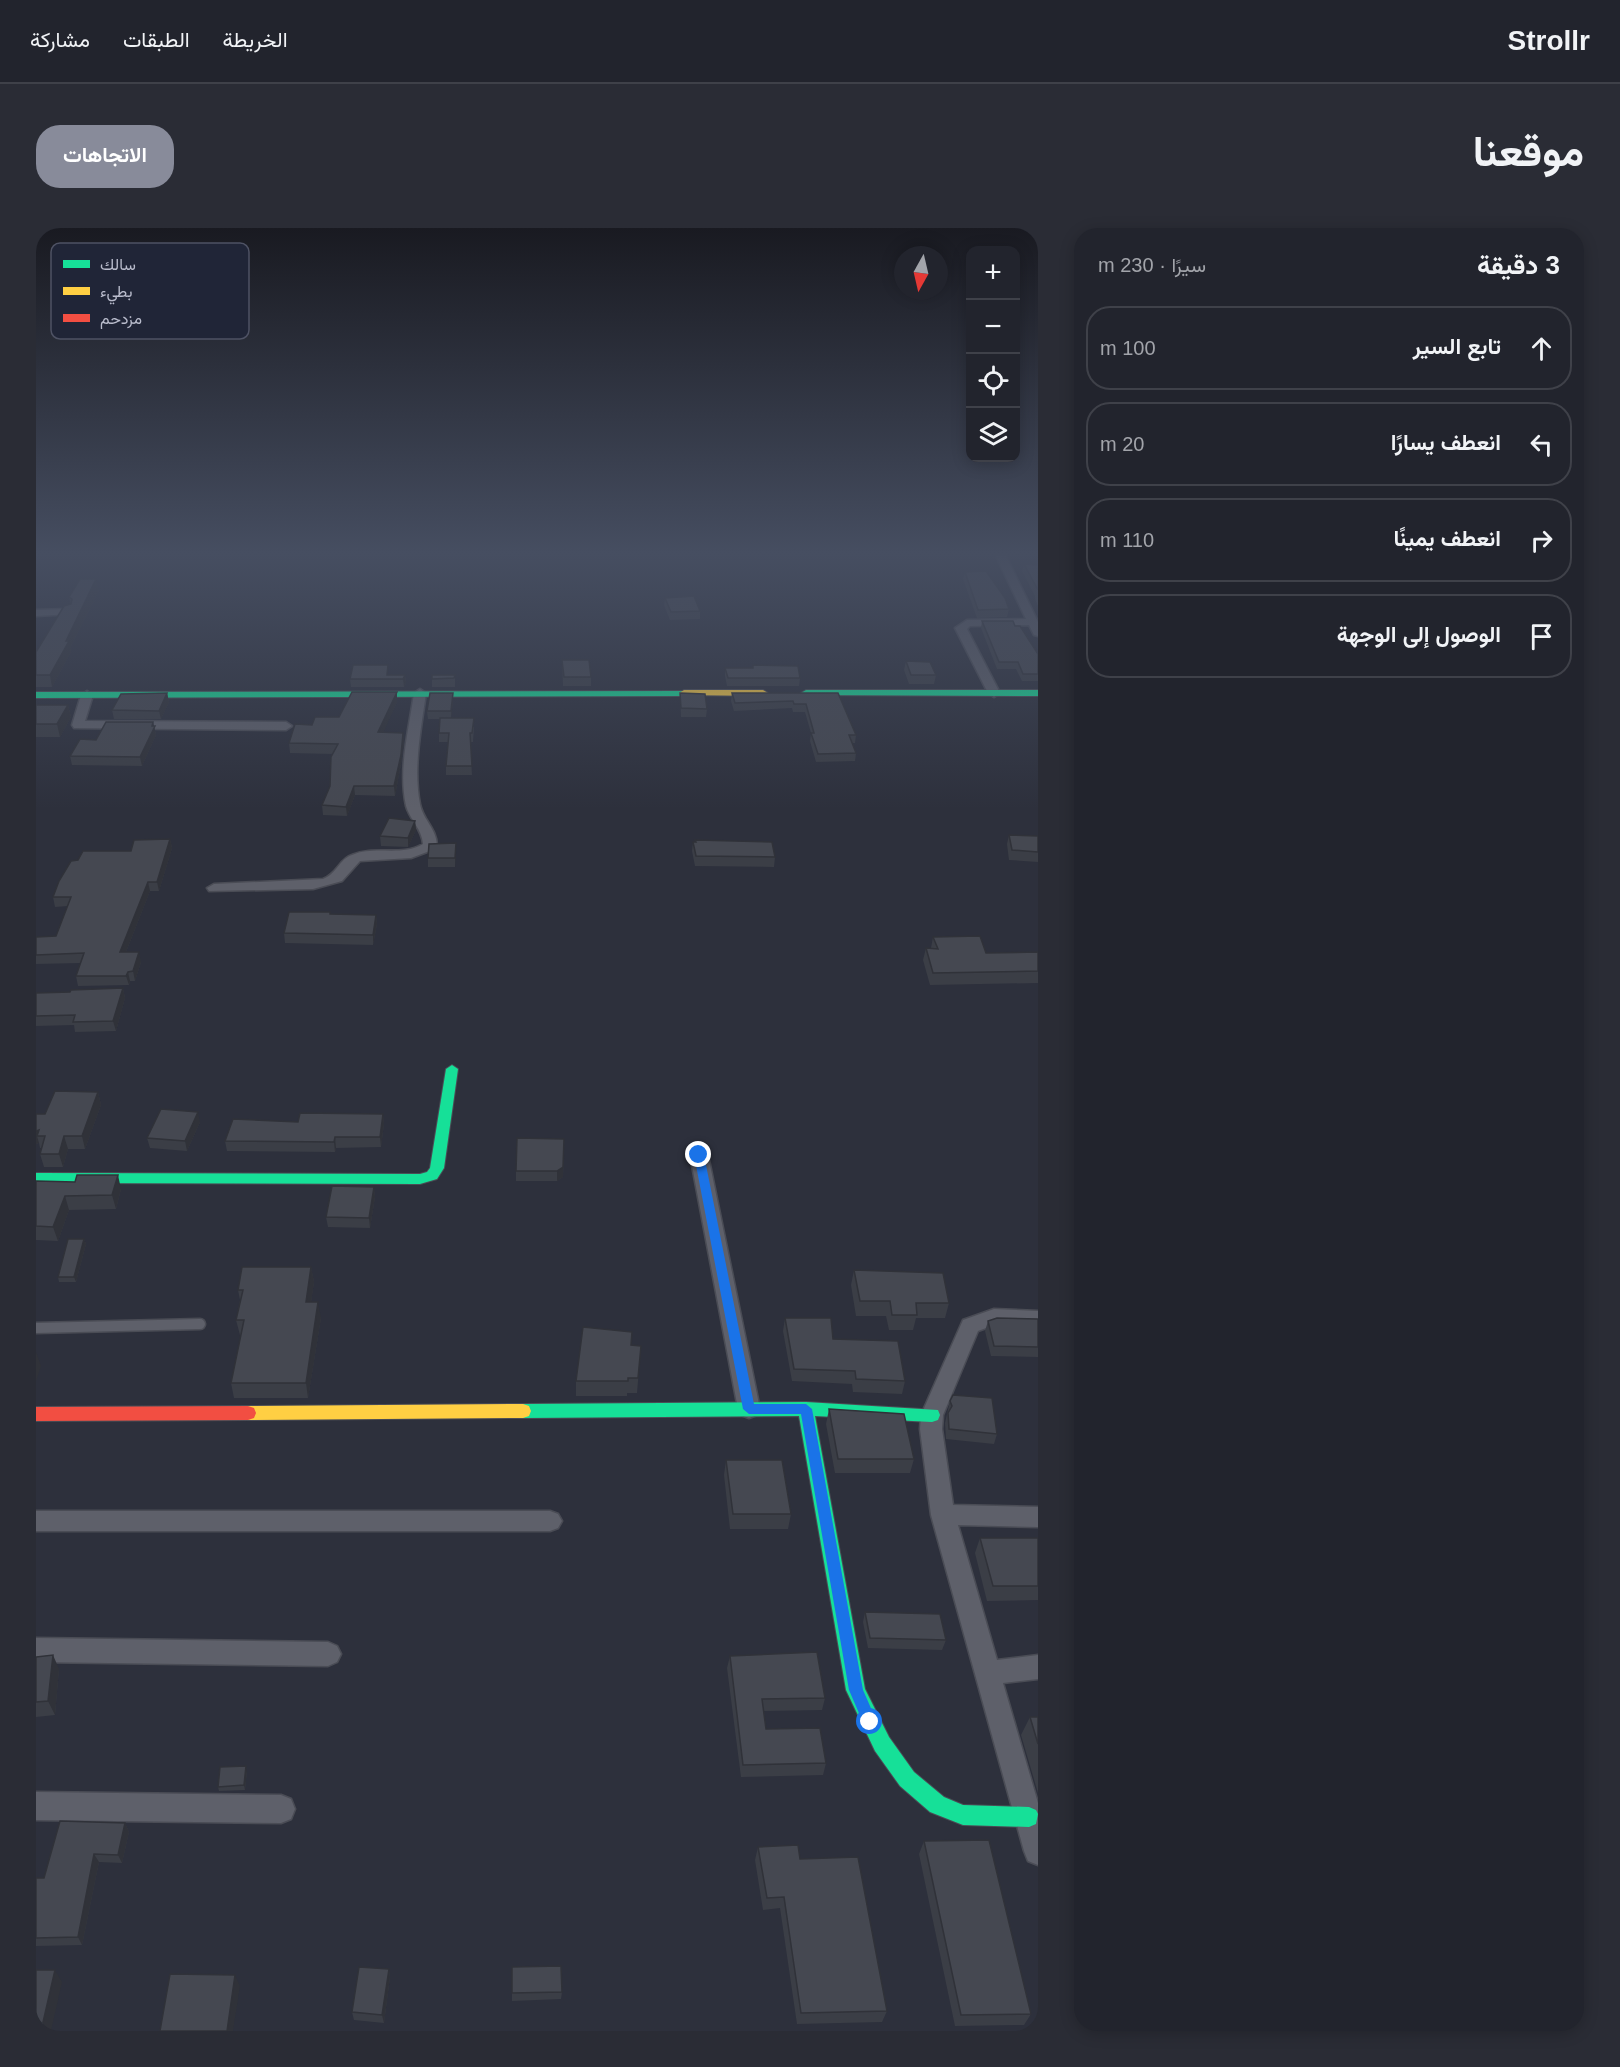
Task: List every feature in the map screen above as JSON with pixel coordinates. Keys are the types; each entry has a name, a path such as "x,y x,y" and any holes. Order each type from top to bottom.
{"street":[{"path":"967,640 994,693"},
{"path":"214,888 313,885 328,882 340,875 348,863 356,858 409,856 422,852 430,846 431,838 413,807 411,775 420,693"},
{"path":"36,695 1038,693"},
{"path":"87,695 78,725 286,726"},
{"path":"36,1178 420,1179 432,1176 437,1168 452,1069"},
{"path":"699,1155 749,1409"},
{"path":"1038,1319 979,1318 970,1326 932,1415 931,1429 943,1515 1038,1851"},
{"path":"806,1409 856,1690 870,1722 908,1782 927,1800 955,1813 1029,1817"},
{"path":"36,1414 806,1409 932,1415"},
{"path":"943,1515 1038,1517"},
{"path":"36,1521 550,1521"},
{"path":"36,1650 328,1654"},
{"path":"988,1673 1038,1667"},
{"path":"36,1806 282,1809"}],"lane":[{"path":"36,1329 200,1324"}],"building":[{"path":"43,640 69,641 50,675 36,675 36,652"},
{"path":"990,640 1029,640 1038,654 1038,674 1023,674 1018,662 999,662"},
{"path":"562,660 589,660 591,677 564,677"},
{"path":"906,661 930,662 936,675 911,675"},
{"path":"353,665 388,665 387,675 405,675 403,679 350,679"},
{"path":"753,665 798,666 800,678 728,678 725,668 753,668"},
{"path":"432,675 455,675 454,678 432,679"},
{"path":"352,692 397,692 378,732 403,733 394,786 354,786 346,807 322,805 330,786 331,757 338,744 289,743 295,724 312,725 315,717 339,717"},
{"path":"167,693 159,711 112,710 121,694"},
{"path":"430,693 453,693 451,711 427,711"},
{"path":"680,693 705,694 707,709 681,708"},
{"path":"732,693 838,693 856,735 849,735 856,753 818,754 811,733 814,733 806,704 794,704 793,701 735,703"},
{"path":"36,705 68,705 57,724 36,724"},
{"path":"440,718 474,718 472,733 470,733 472,766 446,766 449,733 439,733"},
{"path":"106,722 153,722 152,726 155,726 140,757 70,756 80,739 96,740"},
{"path":"389,818 415,821 408,838 380,836"},
{"path":"1009,835 1038,836 1038,852 1012,850"},
{"path":"170,839 157,882 148,882 120,952 139,952 133,971 128,972 126,976 76,976 84,953 36,955 36,937 56,936 71,897 53,897 71,861 78,860 83,851 131,851 134,840"},
{"path":"695,840 772,842 775,857 696,856 693,842 696,842"},
{"path":"456,843 455,858 428,858 429,844"},
{"path":"289,912 376,915 373,935 284,933"},
{"path":"980,936 986,953 1038,952 1038,971 933,973 926,948 938,949 933,937"},
{"path":"123,988 113,1021 73,1022 75,1015 36,1016 36,993"},
{"path":"55,1091 98,1092 82,1136 64,1136 59,1154 40,1154 45,1136 37,1136 39,1130 36,1131 36,1114 45,1114"},
{"path":"161,1109 198,1112 185,1141 147,1138"},
{"path":"300,1113 383,1114 380,1137 335,1137 334,1142 225,1141 233,1119 298,1122"},
{"path":"517,1138 564,1139 563,1167 557,1171 516,1171"},
{"path":"77,1175 118,1175 112,1195 65,1196 53,1227 36,1226 36,1181 75,1182"},
{"path":"332,1186 374,1187 369,1218 326,1217"},
{"path":"68,1239 84,1239 74,1277 58,1277"},
{"path":"242,1267 311,1267 306,1302 318,1302 306,1383 231,1383 244,1320 236,1320 243,1290 238,1290"},
{"path":"854,1270 943,1273 949,1303 916,1303 917,1315 892,1315 890,1301 860,1301"},
{"path":"785,1318 831,1318 833,1339 898,1341 905,1381 856,1379 855,1371 794,1369"},
{"path":"997,1318 1038,1319 1038,1347 994,1346 988,1321"},
{"path":"583,1327 632,1332 631,1345 641,1346 638,1378 628,1378 628,1381 576,1381"},
{"path":"953,1395 992,1398 997,1434 949,1429 948,1413 952,1406 950,1401"},
{"path":"829,1409 904,1414 914,1459 838,1459"},
{"path":"726,1460 782,1460 791,1514 733,1514"},
{"path":"980,1538 1038,1538 1038,1586 993,1586"},
{"path":"865,1612 940,1614 946,1640 870,1638"},
{"path":"817,1652 825,1698 762,1699 766,1729 820,1728 826,1763 743,1765 730,1656"},
{"path":"53,1655 48,1701 36,1702 36,1657"},
{"path":"1030,1717 1038,1717 1038,1744"},
{"path":"246,1766 244,1785 218,1787 220,1767"},
{"path":"60,1821 125,1823 118,1855 94,1854 78,1937 36,1938 36,1878 44,1878"},
{"path":"989,1840 1031,2014 961,2015 924,1841"},
{"path":"798,1845 800,1859 858,1857 887,2011 801,2013 784,1897 767,1898 758,1847"},
{"path":"561,1966 562,1992 512,1993 512,1967"},
{"path":"359,1967 389,1969 382,2015 352,2012"},
{"path":"36,1970 55,1970 41,2031 36,2031"},
{"path":"170,1974 235,1975 227,2031 160,2031"}],"traffic: fast":[{"path":"36,695 684,693"},
{"path":"806,693 1038,693"},
{"path":"36,1178 420,1179 432,1176 437,1168 452,1069"},
{"path":"523,1411 806,1409"},
{"path":"932,1415 806,1409 856,1690 882,1744 907,1779 937,1805 963,1815 1029,1817"}],"traffic: slow":[{"path":"684,693 763,693"},
{"path":"248,1413 523,1411"}],"traffic: jam":[{"path":"36,1414 248,1413"}],"route":[{"path":"699,1155 749,1409 806,1409 856,1690 870,1722"}]}
